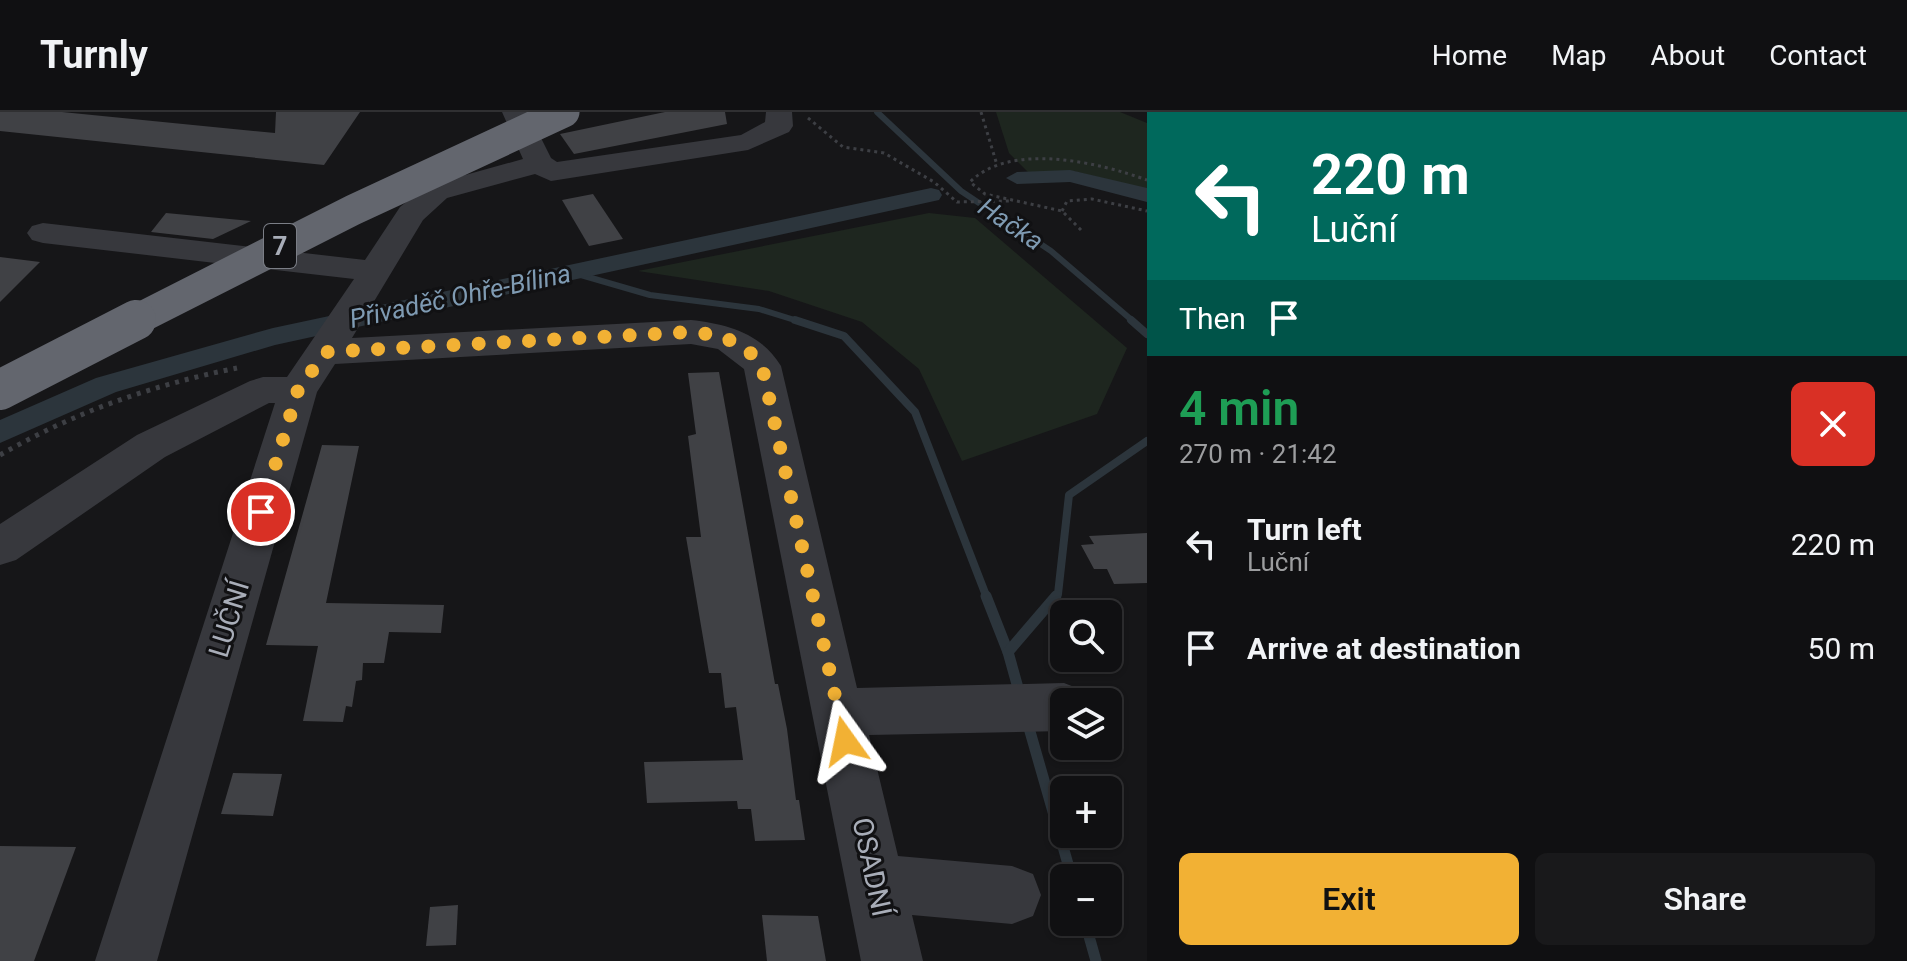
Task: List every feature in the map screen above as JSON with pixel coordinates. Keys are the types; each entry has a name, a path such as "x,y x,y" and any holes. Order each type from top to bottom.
{"highway":[{"name":"7","path":"0,360 329,197 517,112"},
{"name":"7","path":"0,390 353,210 564,112"}],"street":[{"path":"517,112 539,163 551,172 748,142 779,126 779,112"},
{"name":"LUČNÍ","path":"126,961 298,390 326,352 411,214 437,192 496,178 539,163"},
{"path":"43,233 371,280"},
{"name":"OSADNÍ","path":"326,352 691,332 716,334 742,345 762,366 892,961"},
{"path":"0,547 151,446 263,390 298,390"},
{"path":"839,712 1050,707"},
{"path":"875,883 1012,895"}],"path":[{"path":"801,112 843,147 884,153 934,182 957,202 1021,201"},
{"path":"981,112 997,165"},
{"path":"1081,230 1062,211 985,194 970,182 972,177 997,165 1076,159 1147,180"},
{"path":"1062,211 1067,201 1092,199 1147,211"},
{"path":"0,455 49,426 175,379 251,365"}],"shaded area":[{"path":"996,112 1120,112 1147,123 1147,189 1073,171 1028,172 1009,153"},
{"path":"929,213 975,218 1127,348 1097,414 962,461 919,369 862,322 769,291 638,271"}],"building":[{"path":"0,112 62,112 275,133 276,112 360,112 324,165 0,131"},
{"path":"665,112 725,112 727,124 574,154 560,134"},
{"path":"593,194 623,239 589,246 562,200"},
{"path":"166,213 251,221 213,239 151,232"},
{"path":"0,257 40,262 0,302"},
{"path":"719,372 805,840 755,841 751,809 738,809 737,801 647,803 644,762 743,760 736,707 725,708 721,673 709,673 686,537 701,537 688,436 696,434 688,373"},
{"path":"322,445 359,446 326,603 444,605 441,633 389,632 384,663 363,663 362,680 356,681 352,707 346,706 343,722 303,721 318,646 266,645"},
{"path":"1147,533 1147,583 1114,584 1107,569 1094,569 1081,545 1094,544 1089,536"},
{"path":"233,773 282,774 273,816 221,814"},
{"path":"0,846 76,847 34,961 0,961"},
{"path":"458,905 456,945 426,946 430,907"},
{"path":"762,915 818,916 826,961 767,961"}],"waterway":[{"name":"Hačka","path":"877,112 961,191 1051,251 1134,322"},
{"name":"Přivaděč Ohře-Bílina","path":"1017,178 1070,176 1147,195"},
{"name":"Přivaděč Ohře-Bílina","path":"0,432 106,385 273,337 931,195"},
{"path":"574,273 650,295 759,309 801,322"},
{"path":"795,320 844,336 915,412 987,598"},
{"name":"Hačka","path":"1131,320 1147,334"},
{"name":"Hačka","path":"1056,596 1069,495 1147,441"},
{"path":"986,596 1008,652"},
{"name":"Hačka","path":"1008,652 1056,596"},
{"name":"Hačka","path":"1008,652 1020,695"},
{"name":"Hačka","path":"1027,721 1068,864"},
{"name":"Hačka","path":"1089,936 1096,961"}],"route":[{"path":"261,512 298,390 326,352 691,332 716,334 742,345 754,354 762,366 845,741"}]}
